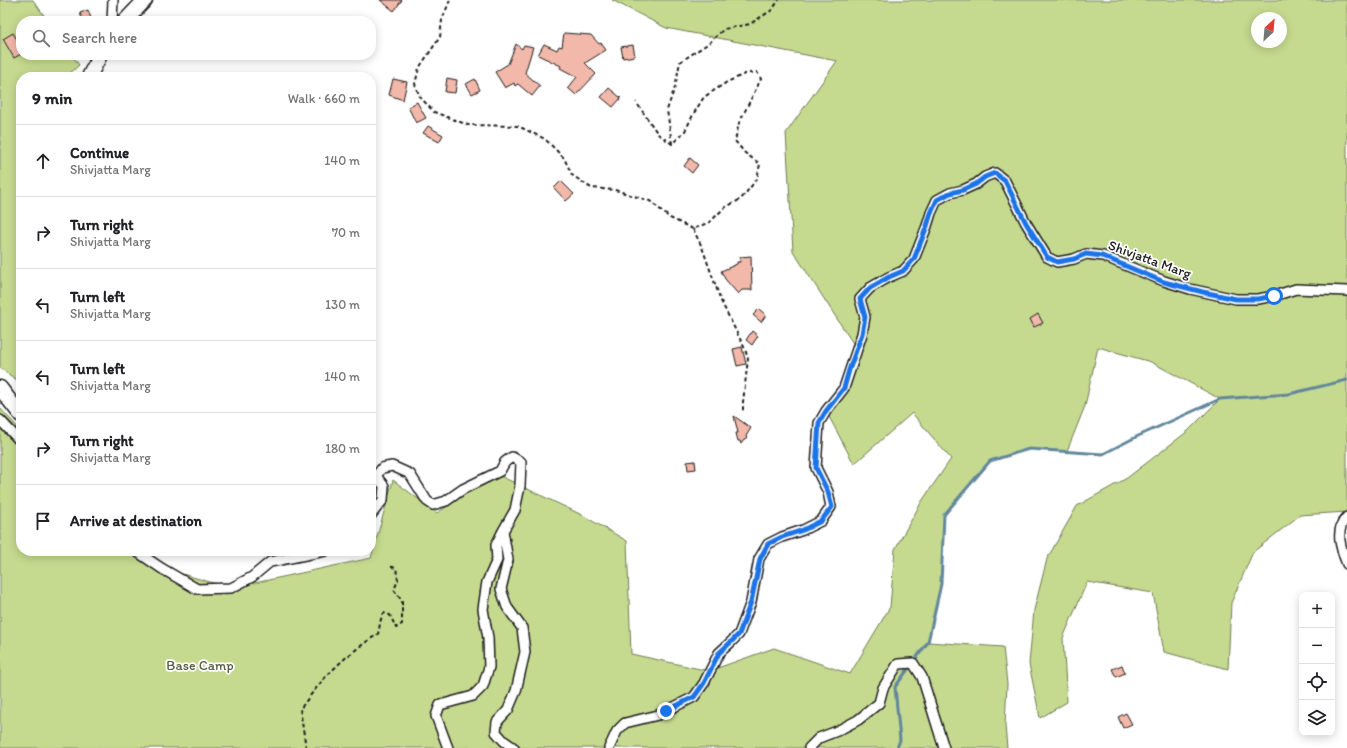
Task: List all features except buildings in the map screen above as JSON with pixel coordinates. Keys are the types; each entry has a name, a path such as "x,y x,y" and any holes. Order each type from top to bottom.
{"main road":[{"path":"130,16 145,0"},
{"path":"91,72 96,60"},
{"path":"0,388 16,409"}],"street":[{"path":"112,16 114,0"},
{"name":"Shivjatta Marg","path":"608,748 617,731 624,724 658,715 694,697 704,683 719,653 739,634 751,602 760,559 768,544 821,521 832,507 828,492 816,468 819,423 826,411 844,388 862,334 865,317 860,299 870,288 903,271 914,259 937,200 950,193 963,190 976,184 985,177 995,173 1005,181 1026,223 1047,257 1057,262 1074,259 1086,254 1102,256 1164,282 1236,299 1258,299 1296,289 1347,291"},
{"path":"0,420 16,437"},
{"path":"376,509 383,500 384,486 376,476 382,468 392,466 410,474 427,501 433,505 446,501 463,489 500,471 505,462 512,457 521,462 520,486 514,510 496,545 497,560 487,582 483,609 488,638 489,667 483,686 472,696 440,705 436,716 448,748"},
{"path":"1347,517 1344,520 1340,533 1340,547 1347,564"},
{"path":"503,531 508,560 501,589 507,607 522,628 525,652 516,691 508,710 497,722 496,732 504,741 514,748"},
{"path":"143,556 197,589 231,588 252,577 270,562 300,556"},
{"path":"809,748 819,738 858,720 879,703 883,688 898,664 912,663 922,676 944,748"}],"path":[{"path":"450,0 442,20 440,37 419,68 416,84 420,97 434,112 468,125 518,126 545,139 564,158 572,175 591,188 615,190 650,201 670,218 693,229 702,247 721,301 745,349 748,359 742,402 743,413"},
{"path":"672,144 668,110 680,62 709,43 724,29 750,24 772,10 780,0"},
{"path":"672,144 685,131 704,97 727,82 745,74 757,72 761,79 739,123 735,141 745,153 760,164 757,179 741,199 724,208 710,222 693,229"},
{"path":"636,102 658,134 672,144"},
{"path":"306,748 300,709 323,680 362,645 378,634 381,619 384,613 390,615 396,628 402,624 402,602 394,590 398,580 396,568 389,566"}],"green space":[{"path":"0,0 33,0 44,16 16,16 16,60 76,60 79,65 71,72 16,72 16,379 0,368"},
{"name":"Base Camp","path":"612,0 1347,0 1347,512 1300,515 1253,552 1231,603 1228,669 1164,652 1153,593 1087,582 1063,638 1067,702 1040,718 1029,664 1034,610 1047,559 1077,506 1127,478 1188,431 1220,399 1151,362 1098,347 1085,406 1067,451 1029,449 990,461 944,515 941,584 928,642 1003,647 1007,684 1005,725 1007,748 0,748 0,408 16,426 16,556 143,556 161,568 231,588 376,556 376,540 393,480 437,513 496,474 582,515 627,541 631,654 709,671 774,648 850,674 890,607 895,549 922,501 951,459 912,413 854,464 826,411 844,388 856,348 793,251 786,133 837,61 666,28"}],"waterway":[{"path":"897,748 900,740 895,687 928,642 941,584 944,515 990,461 1029,449 1103,454 1136,437 1220,399 1289,394 1347,380"}],"route":[{"path":"666,711 694,697 704,683 719,653 739,634 751,602 760,559 768,544 821,521 832,507 828,492 816,468 819,423 826,411 844,388 862,334 865,317 860,299 870,288 903,271 914,259 937,200 950,193 963,190 976,184 985,177 995,173 1005,181 1026,223 1047,257 1057,262 1074,259 1086,254 1102,256 1164,282 1190,289 1236,299 1258,299 1274,296"}]}
